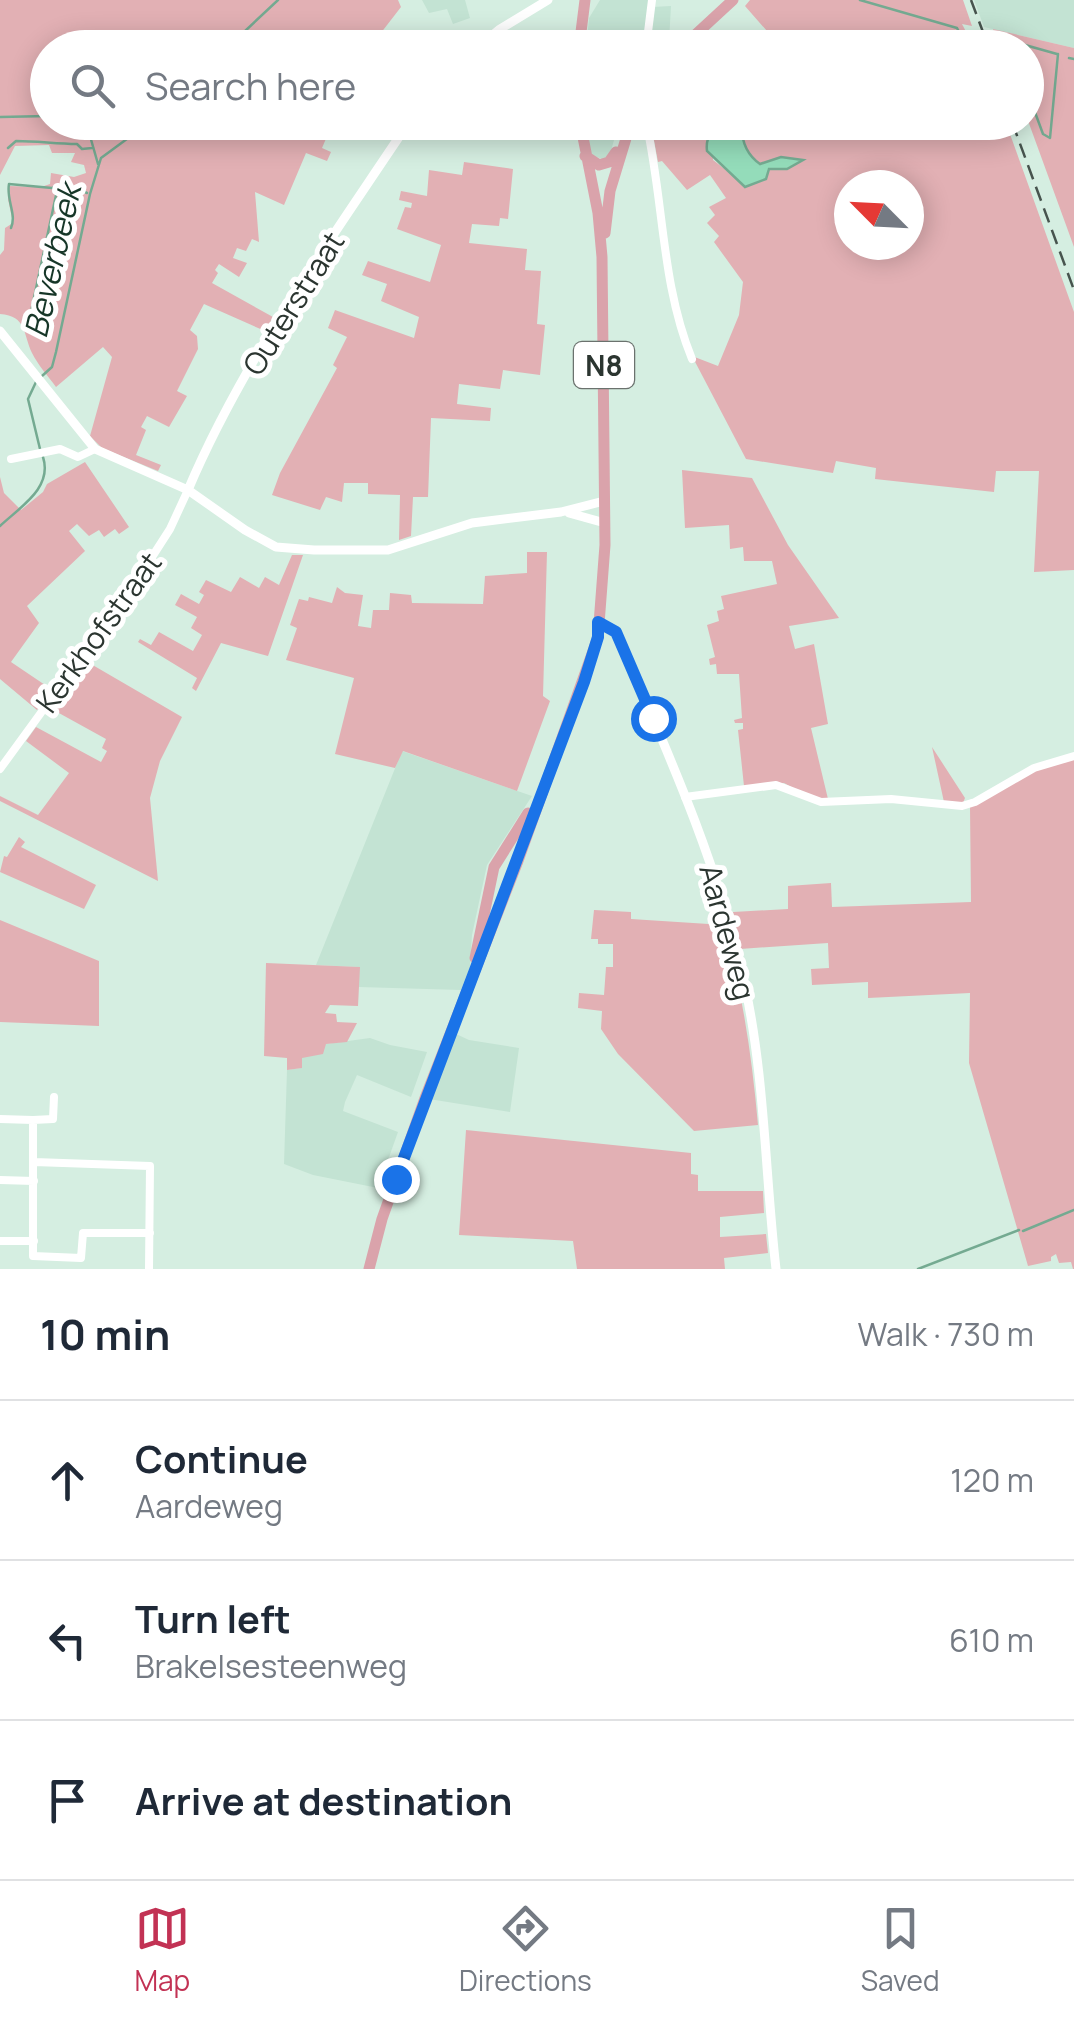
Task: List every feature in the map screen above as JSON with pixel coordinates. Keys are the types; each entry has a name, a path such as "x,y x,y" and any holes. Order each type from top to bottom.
{"main road":[{"path":"581,30 585,0"},
{"path":"700,30 731,1"},
{"name":"N8","path":"367,1269 425,1098 518,861 598,637 604,569 602,257 598,213 583,140"},
{"path":"585,156 595,164 604,164 623,141"},
{"name":"N8","path":"602,257 610,192 623,141"},
{"name":"N8","path":"367,1269 390,1184 472,968 490,879 539,791 598,622"},
{"path":"502,854 507,865 518,861"},
{"path":"490,879 501,877 507,888"}],"street":[{"path":"499,30 548,0"},
{"path":"648,30 652,0"},
{"name":"Outerstraat","path":"188,490 234,398 297,288 397,140"},
{"path":"649,140 671,292 692,359"},
{"path":"0,331 95,449 188,490 267,543 314,550 388,550 472,524 561,512 604,501"},
{"path":"11,459 60,449 78,457 95,449"},
{"name":"Kerkhofstraat","path":"0,769 134,585 170,529 188,490"},
{"path":"561,512 604,522"},
{"name":"Aardeweg","path":"598,622 616,632 722,897 745,985 754,1042 776,1269"},
{"path":"685,797 771,785 821,802 890,800 962,806 1034,768 1074,756"},
{"path":"0,1119 52,1119 54,1097"},
{"path":"33,1120 34,1256 81,1258 84,1232 150,1233"},
{"path":"34,1162 150,1166 149,1269"},
{"path":"0,1180 34,1181"},
{"path":"0,1241 34,1242"}],"shaded area":[{"path":"0,0 398,0 401,7 383,30 30,30 30,140 325,140 322,148 331,152 327,161 306,153 284,205 255,192 259,242 252,239 246,251 237,248 233,258 247,263 239,277 219,264 212,283 273,317 265,331 204,304 190,330 197,336 198,349 177,391 187,396 169,427 147,416 141,427 146,430 136,455 161,465 158,471 102,448 90,436 112,357 103,347 56,387 34,357 20,322 0,314 0,255 4,250 5,228 13,223 9,186 41,187 50,184 51,173 74,177 86,173 84,165 71,162 75,153 52,153 49,145 15,146 0,175"},
{"path":"422,0 465,0 470,18 453,24 447,9 429,13"},
{"path":"600,0 649,0 652,7 671,6 670,30 588,30 589,18"},
{"path":"750,0 963,0 972,26 962,24 965,30 766,30 745,6"},
{"path":"974,0 1074,0 1074,48 1044,41 1044,30 984,27"},
{"path":"1044,41 1074,48 1074,247 1035,140 1044,140"},
{"path":"589,140 614,140 604,160 590,154"},
{"path":"654,140 712,140 713,160 738,179 790,161 760,165 747,150 744,140 1012,140 1074,312 1074,570 1034,572 1039,471 996,471 994,492 875,479 876,468 836,461 833,473 746,459 692,356 718,366 739,315 743,282 714,242 719,236 707,223 715,215 709,207 726,198 710,175 687,190 662,161 658,162"},
{"path":"707,140 743,140 760,164 781,157 803,160 787,169 769,169 766,179 745,187 707,151"},
{"path":"464,162 513,169 508,219 500,218 499,226 472,224 469,243 527,249 525,270 541,271 537,324 545,325 540,375 503,370 500,389 459,384 457,404 491,408 490,421 431,418 428,497 413,497 411,536 399,540 400,495 368,494 368,483 344,483 342,502 326,497 320,510 272,495 337,368 333,365 347,337 328,328 335,310 414,338 419,317 381,301 387,284 362,275 368,261 430,282 441,245 397,229 405,207 411,208 412,203 399,200 401,191 427,196 429,170 462,175"},
{"path":"85,462 129,527 119,534 115,529 104,537 99,530 89,536 77,524 69,531 85,551 27,606 39,623 11,662 51,689 37,710 0,679 0,477 4,493 21,510 47,484"},
{"path":"682,470 752,478 788,545 839,618 789,626 795,649 814,644 828,724 811,728 828,799 810,797 784,783 744,786 738,730 743,729 743,723 734,720 742,718 739,674 717,674 716,664 710,665 709,659 715,657 707,625 719,621 717,611 724,609 721,596 777,584 772,561 744,561 743,547 730,549 729,525 685,528"},
{"path":"527,552 547,552 543,696 550,701 517,791 403,751 395,768 335,754 354,678 286,660 297,628 290,625 299,599 308,601 309,597 332,603 337,587 345,593 363,595 358,626 371,628 373,610 389,610 390,593 411,595 412,603 483,604 485,576 527,573"},
{"path":"292,555 303,555 268,656 221,643 196,691 192,688 197,678 138,642 140,639 151,645 159,632 193,651 202,635 191,628 197,617 175,605 181,594 199,604 204,595 199,592 206,580 231,592 240,577 259,588 265,577 279,585"},
{"path":"84,660 182,717 160,761 150,798 158,881 0,801 0,796 38,815 69,773 26,741 36,727 101,762 107,751 102,748 106,739 48,707"},
{"path":"932,747 965,798 963,803 944,802"},
{"path":"402,751 532,796 487,865 472,935 470,967 461,990 359,987 359,967 316,965"},
{"path":"1074,759 1073,1269 1071,1262 1059,1263 1056,1254 1051,1261 1028,1266 969,1063 970,993 868,998 868,982 812,985 811,969 829,968 828,943 740,949 733,912 788,909 788,886 831,883 832,907 971,902 970,807 1044,766"},
{"path":"19,837 25,842 21,847 96,885 84,909 0,872 4,856"},
{"path":"594,910 631,912 631,919 724,925 746,1024 758,1125 694,1131 618,1054 601,1029 602,1011 578,1008 579,993 604,995 606,967 613,967 613,944 598,944 598,939 591,939"},
{"path":"0,920 99,961 99,1026 0,1022"},
{"path":"266,963 360,967 358,1006 330,1005 325,1013 336,1014 337,1022 357,1023 347,1042 326,1044 323,1054 302,1058 302,1068 287,1070 287,1058 264,1056"},
{"path":"454,1033 469,1040 519,1048 510,1112 429,1099"},
{"path":"370,1038 427,1052 411,1097 357,1075 345,1102 343,1111 398,1132 378,1188 313,1175 284,1164 287,1070 301,1068 301,1058 326,1044"},
{"path":"466,1130 691,1153 691,1174 698,1175 698,1191 763,1191 764,1213 720,1217 720,1237 766,1234 768,1253 724,1258 725,1269 577,1269 573,1241 459,1235"}],"waterway":[{"name":"Beverbeek","path":"246,30 278,0"},
{"name":"Beverbeek","path":"860,0 958,30"},
{"name":"Beverbeek","path":"1044,50 1057,54"},
{"path":"1044,135 1050,138 1058,54"},
{"name":"Beverbeek","path":"1069,58 1074,59"},
{"path":"0,117 30,116"},
{"path":"91,140 98,164"},
{"name":"Beverbeek","path":"42,376 52,367 101,158 126,140"},
{"path":"8,148 16,141 92,148"},
{"path":"11,228 9,184 52,188 65,183 87,193"},
{"path":"29,321 58,186"},
{"name":"Beverbeek","path":"36,382 28,399 40,449"},
{"name":"Beverbeek","path":"0,526 39,487 45,468 43,457"},
{"path":"1023,1231 1074,1210"},
{"path":"918,1269 1019,1230"}],"railway":[{"path":"971,0 982,30"},
{"path":"1019,140 1074,290"}],"route":[{"path":"396,1179 584,682 598,637 598,622 616,632 653,718"}]}
